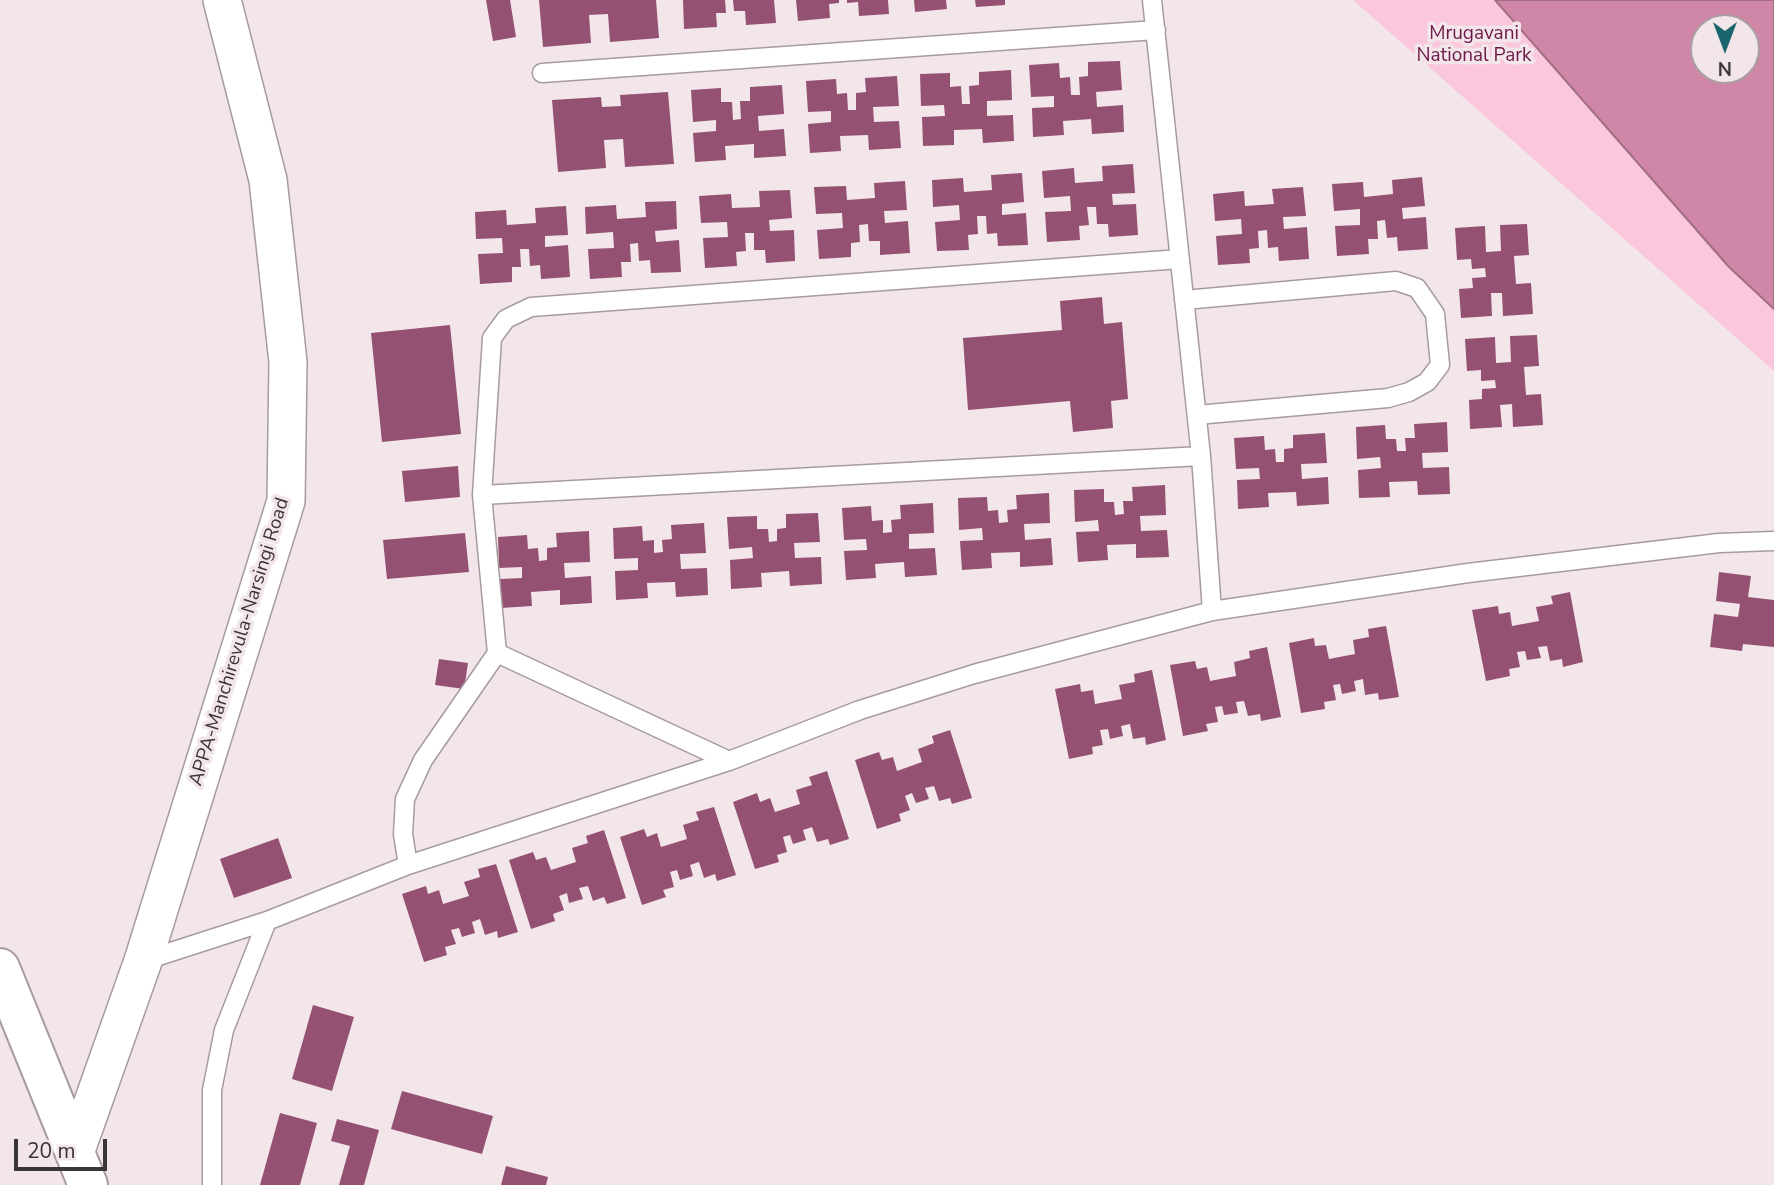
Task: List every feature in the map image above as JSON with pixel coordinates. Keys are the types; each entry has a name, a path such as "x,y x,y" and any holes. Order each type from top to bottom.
{"main road":[{"path":"0,968 81,1169"}],"street":[{"name":"APPA-Manchirevula-Narsingi Road","path":"81,1169 286,501 288,362 268,180 222,0"}],"lane":[{"path":"1152,0 1201,457 1212,611"},
{"path":"542,73 1156,30"},
{"path":"408,865 402,834 405,799 429,751 496,653 482,495 492,338 506,319 531,307 1180,259"},
{"path":"1184,300 1396,281 1417,288 1435,314 1440,365 1427,382 1409,392 1388,398 1196,415"},
{"path":"482,495 1201,457"},
{"path":"143,961 267,921 408,865 729,761 860,710 974,674 1212,611 1481,572 1719,543 1774,541"},
{"path":"496,653 729,761"},
{"path":"212,1185 212,1090 224,1030 267,921"}],"green space":[{"name":"Mrugavani National Park","path":"1353,0 1495,0 1729,267 1774,309 1774,371"}],"shaded area":[{"path":"1495,0 1774,0 1774,309 1729,267"}],"building":[{"path":"486,0 510,0 516,37 493,41"},
{"path":"539,0 656,0 659,38 610,42 608,14 589,15 591,43 543,47"},
{"path":"683,0 725,0 726,13 716,13 717,27 684,29"},
{"path":"733,0 774,0 776,23 746,25 745,11 734,11"},
{"path":"796,0 839,0 839,3 829,4 830,18 798,21"},
{"path":"847,0 888,0 889,14 859,16 858,2 847,3"},
{"path":"914,0 946,0 947,9 915,12"},
{"path":"975,0 1005,0 1005,5 976,7"},
{"path":"1120,61 1122,90 1096,92 1097,107 1123,105 1124,132 1092,134 1091,119 1063,121 1064,135 1033,137 1032,108 1054,107 1054,96 1031,97 1029,65 1059,63 1060,78 1070,77 1071,95 1080,95 1079,77 1088,76 1088,62"},
{"path":"1011,70 1012,100 987,101 987,116 1013,115 1014,141 983,143 982,129 954,130 954,145 923,146 922,117 945,116 944,105 921,106 920,74 950,73 950,87 961,86 962,104 970,104 969,86 979,85 979,72"},
{"path":"897,76 899,106 873,107 874,122 899,121 901,148 869,150 868,135 840,136 841,151 810,153 808,124 831,122 831,111 808,112 806,81 836,79 837,94 847,93 848,110 856,110 856,93 866,92 865,78"},
{"path":"782,85 784,114 758,116 759,131 784,129 786,156 754,158 754,144 725,146 726,160 695,162 693,133 716,131 716,120 693,122 691,90 721,88 721,102 732,102 733,120 741,119 740,101 750,101 750,87"},
{"path":"668,92 674,164 625,167 623,139 604,140 606,168 558,172 552,100 601,97 602,107 621,106 620,95"},
{"path":"1133,164 1135,193 1112,194 1113,205 1136,204 1138,235 1109,237 1108,224 1097,224 1096,207 1087,207 1089,225 1079,226 1080,240 1047,242 1045,212 1071,211 1070,196 1044,198 1042,171 1074,168 1075,183 1103,181 1102,166"},
{"path":"1022,173 1024,202 1002,204 1002,215 1026,213 1028,245 998,246 997,233 987,234 986,216 977,216 978,234 968,235 969,250 937,251 935,222 960,220 959,205 933,207 932,180 963,178 964,192 992,190 991,175"},
{"path":"1422,177 1425,206 1402,208 1403,219 1426,217 1428,249 1398,251 1397,237 1387,238 1385,220 1377,221 1378,239 1368,239 1369,254 1337,256 1335,226 1360,225 1360,209 1334,211 1332,184 1363,182 1364,197 1393,194 1392,180"},
{"path":"905,181 907,210 884,211 885,223 908,221 910,253 880,255 880,241 869,241 868,224 859,225 860,242 851,243 851,257 819,259 817,230 843,228 842,213 816,214 814,187 846,186 847,200 875,198 874,183"},
{"path":"1303,187 1306,216 1283,217 1284,229 1307,227 1309,259 1279,261 1278,247 1268,248 1267,230 1258,231 1259,248 1249,249 1250,263 1218,265 1216,236 1242,234 1241,219 1215,221 1213,194 1244,191 1245,206 1274,204 1272,189"},
{"path":"790,190 792,218 769,220 770,231 794,230 795,261 766,263 765,250 754,250 754,233 745,233 746,251 736,252 737,266 705,268 703,238 728,237 727,222 701,223 699,196 731,194 732,208 760,207 759,191"},
{"path":"676,201 677,229 655,231 656,242 679,240 681,272 651,273 650,260 639,261 638,243 630,244 631,262 621,262 622,277 590,279 588,249 614,248 613,232 586,234 585,207 616,205 617,219 646,217 645,202"},
{"path":"566,206 568,235 545,236 545,247 568,245 570,277 541,279 540,265 530,266 529,249 520,249 521,267 512,267 512,282 480,284 478,254 503,253 502,238 476,239 475,212 506,210 507,225 536,223 535,208"},
{"path":"1527,224 1529,255 1514,256 1516,284 1531,283 1533,314 1503,316 1502,293 1491,293 1492,316 1461,318 1459,289 1473,288 1472,278 1486,277 1485,268 1472,269 1471,259 1457,260 1455,228 1485,226 1486,252 1501,251 1500,225"},
{"path":"1102,297 1104,324 1122,322 1128,399 1111,401 1113,428 1073,432 1070,401 968,410 963,338 1062,330 1060,301"},
{"path":"450,325 461,434 382,442 371,333"},
{"path":"1537,335 1539,366 1524,367 1526,395 1541,394 1543,425 1513,427 1512,404 1500,405 1502,427 1470,429 1469,400 1482,399 1482,389 1496,388 1495,380 1481,381 1481,370 1467,371 1465,339 1495,337 1496,363 1511,362 1510,336"},
{"path":"1447,422 1448,452 1422,453 1423,468 1449,467 1450,494 1418,495 1417,481 1389,482 1390,497 1359,498 1358,470 1381,468 1380,457 1357,459 1356,427 1385,425 1386,439 1396,439 1397,451 1406,451 1405,438 1415,438 1414,424"},
{"path":"1325,433 1327,463 1301,464 1302,479 1328,477 1329,504 1297,506 1296,492 1268,493 1269,507 1238,509 1237,480 1260,479 1259,468 1236,469 1234,438 1264,436 1265,450 1275,449 1276,462 1284,462 1284,449 1293,448 1293,435"},
{"path":"458,466 460,497 405,502 402,471"},
{"path":"1165,485 1166,515 1140,516 1141,531 1167,530 1169,557 1136,558 1136,544 1107,545 1108,560 1078,562 1076,532 1099,531 1098,520 1075,522 1074,490 1104,489 1104,502 1114,502 1115,515 1124,514 1123,501 1133,501 1132,487"},
{"path":"1049,493 1050,523 1024,524 1025,540 1051,538 1053,565 1020,567 1020,552 991,553 992,568 962,570 960,541 983,540 982,528 959,530 958,498 987,497 988,511 998,510 999,523 1008,522 1007,510 1017,509 1016,495"},
{"path":"933,503 934,533 909,534 909,549 935,548 937,575 905,577 904,562 875,564 876,578 846,580 844,551 867,550 866,539 844,540 842,508 871,506 872,521 883,520 883,533 892,532 891,520 901,519 900,505"},
{"path":"818,513 820,542 794,543 795,558 821,557 822,584 790,586 789,571 761,573 762,587 731,589 730,560 753,558 752,547 729,549 727,517 757,516 757,529 768,529 769,542 777,541 777,529 786,528 786,514"},
{"path":"704,523 706,553 680,554 681,569 707,568 708,595 676,597 675,582 647,583 648,598 616,600 615,571 638,570 638,558 614,559 613,528 642,526 643,541 654,540 654,553 663,552 662,540 672,539 671,525"},
{"path":"589,531 590,562 564,563 565,578 591,576 592,603 560,605 560,590 531,592 532,606 501,608 500,579 522,578 522,567 499,568 498,537 527,535 528,549 538,548 539,561 547,560 547,548 557,547 556,533"},
{"path":"465,533 469,572 387,579 383,540"},
{"path":"1719,572 1751,576 1748,597 1774,600 1774,647 1743,644 1742,651 1710,647 1714,614 1738,617 1740,604 1716,601"},
{"path":"1570,592 1583,662 1563,667 1562,659 1550,661 1547,646 1538,647 1541,658 1527,660 1525,651 1517,652 1520,667 1509,669 1510,676 1486,681 1472,610 1498,606 1499,614 1510,612 1512,626 1539,621 1536,607 1553,604 1551,596"},
{"path":"1386,626 1399,697 1379,700 1378,693 1365,695 1363,679 1354,681 1356,691 1342,694 1340,684 1333,685 1336,700 1324,702 1325,709 1301,713 1289,643 1314,638 1315,646 1326,645 1329,659 1355,654 1353,640 1369,637 1368,629"},
{"path":"1267,647 1281,717 1261,721 1260,714 1248,716 1244,701 1236,702 1238,713 1224,715 1222,706 1215,707 1218,722 1206,724 1208,731 1183,736 1170,665 1195,661 1197,669 1207,667 1210,681 1236,676 1234,662 1250,658 1249,651"},
{"path":"439,659 468,663 464,689 435,685"},
{"path":"1152,670 1166,740 1146,745 1145,737 1133,739 1130,724 1121,726 1123,736 1110,739 1108,729 1100,730 1103,745 1092,747 1093,754 1069,759 1055,689 1080,684 1081,692 1093,690 1095,704 1122,699 1119,685 1135,682 1134,674"},
{"path":"950,730 972,798 952,804 950,798 939,801 934,786 925,788 929,799 916,803 912,793 905,796 910,810 899,814 901,821 877,829 855,760 879,752 882,760 893,757 897,771 922,762 918,749 934,743 932,736"},
{"path":"827,771 849,839 830,845 828,839 817,842 812,827 803,830 806,840 793,844 790,835 783,837 787,852 777,855 779,862 755,869 733,802 757,793 760,802 770,798 775,812 800,804 796,790 812,785 809,777"},
{"path":"714,807 736,875 717,881 715,874 704,878 699,862 690,865 693,876 680,880 677,870 670,872 674,887 663,890 666,897 642,905 620,837 644,829 647,837 657,833 661,847 687,839 683,825 699,820 696,812"},
{"path":"604,830 626,898 607,904 604,897 593,901 588,886 579,888 583,899 569,903 567,893 559,896 564,910 553,914 555,921 531,929 509,860 533,852 536,860 546,857 551,870 576,862 572,848 588,843 586,836"},
{"path":"278,838 292,878 234,898 220,859"},
{"path":"496,864 518,932 498,938 497,931 485,935 480,919 472,922 475,933 462,937 459,928 451,930 456,944 445,947 447,955 424,962 402,894 426,886 428,894 439,890 443,904 469,896 464,882 480,877 478,869"},
{"path":"313,1005 354,1017 332,1091 292,1079"},
{"path":"402,1091 493,1116 482,1154 391,1129"},
{"path":"280,1113 317,1123 300,1185 260,1185"},
{"path":"337,1119 379,1130 364,1185 339,1185 350,1146 331,1141"},
{"path":"506,1166 548,1177 546,1185 501,1185"}]}
